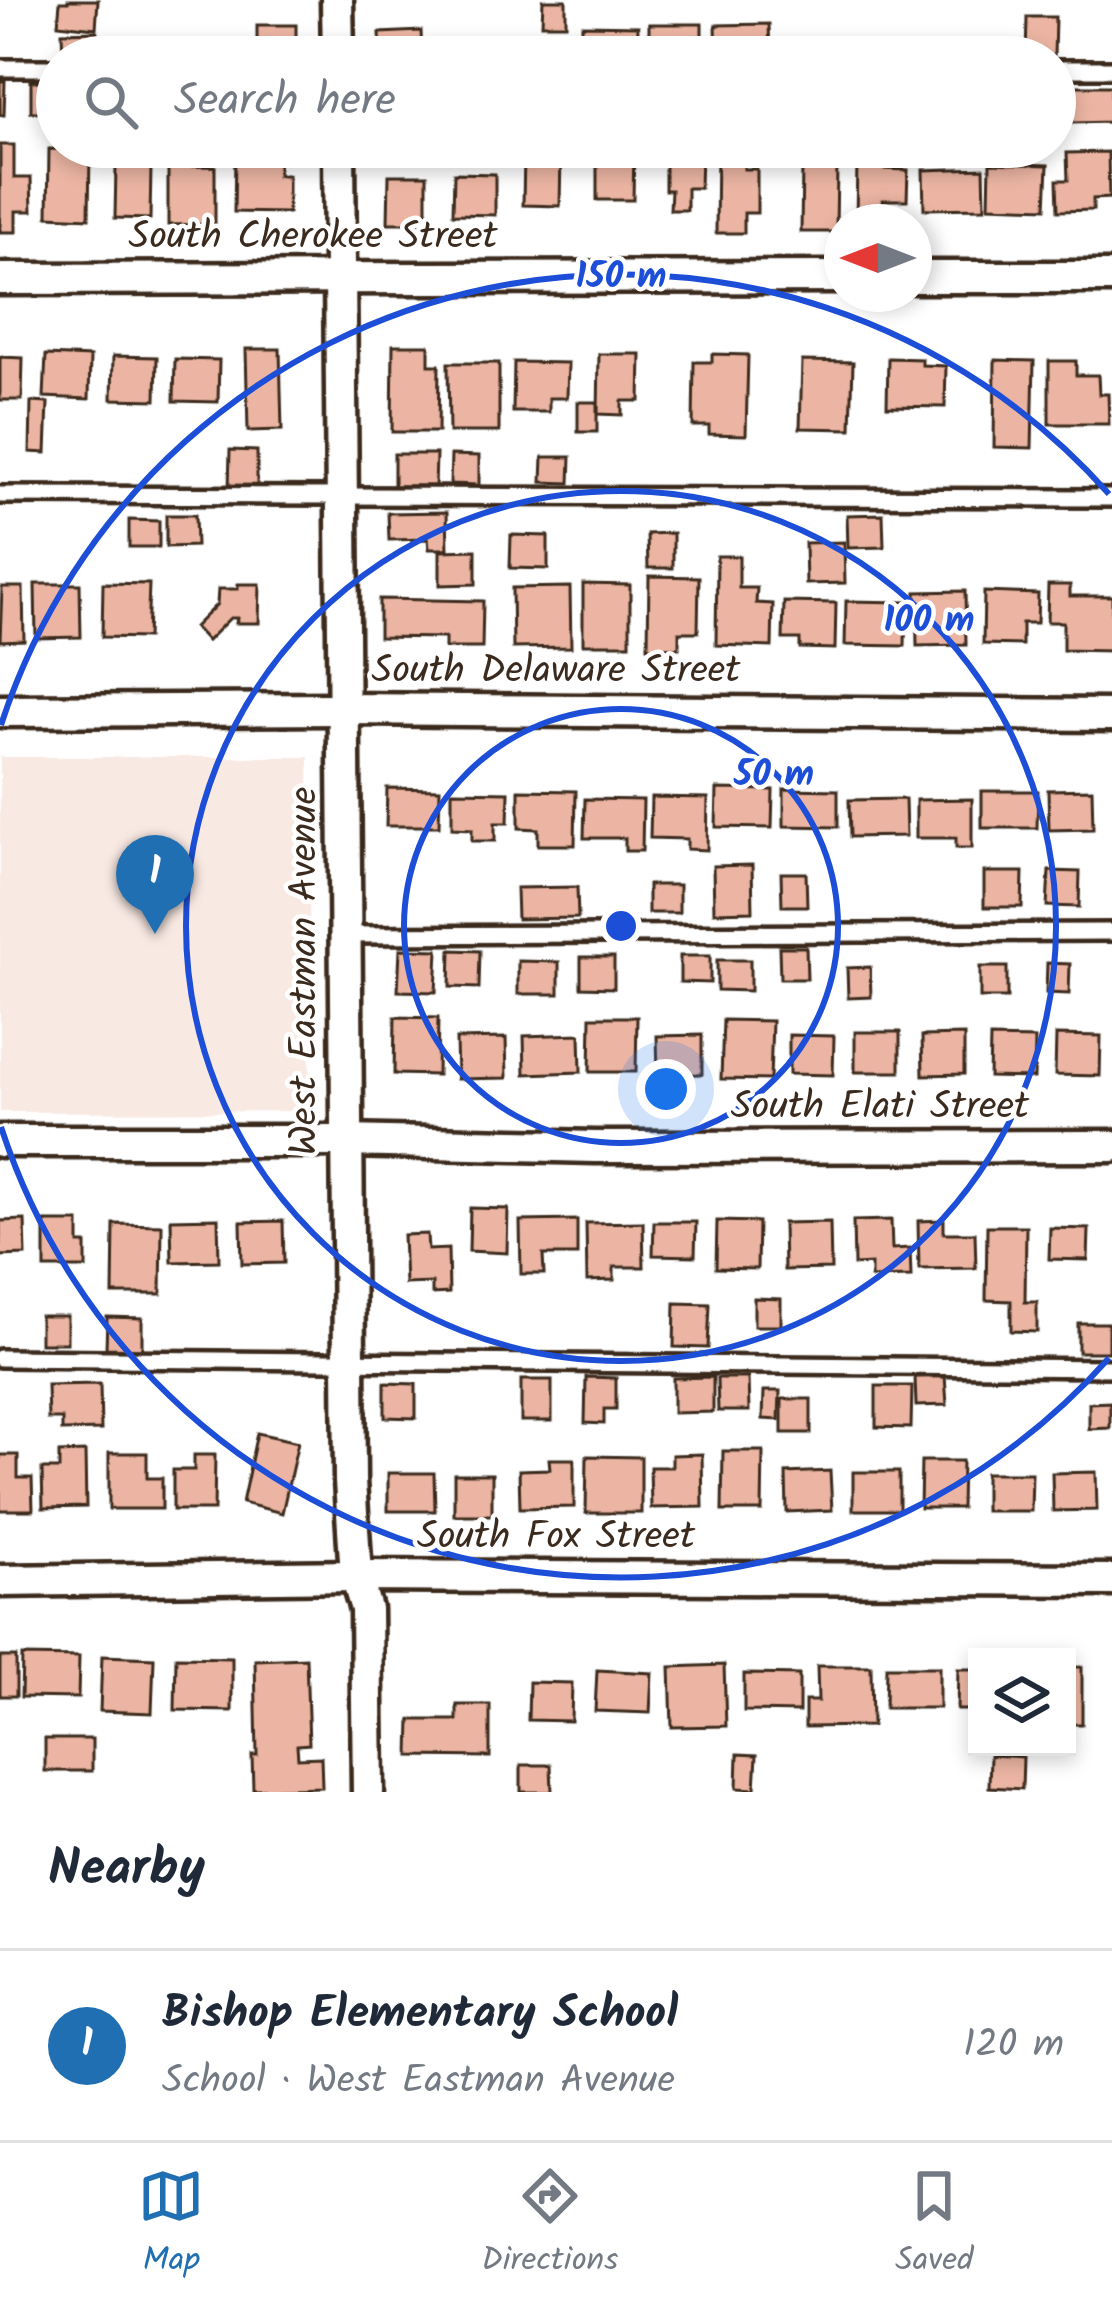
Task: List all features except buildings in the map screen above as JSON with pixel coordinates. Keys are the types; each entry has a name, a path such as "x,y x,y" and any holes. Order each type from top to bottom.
{"street":[{"path":"338,0 338,36"},
{"name":"West Eastman Avenue","path":"338,168 350,1481 356,1576 366,1609 368,1792"},
{"name":"South Cherokee Street","path":"0,279 824,277"},
{"path":"932,277 1112,277"},
{"name":"South Delaware Street","path":"0,711 1112,715"},
{"name":"South Elati Street","path":"0,1142 1112,1146"},
{"name":"South Fox Street","path":"0,1581 356,1576 1112,1580"}],"lane":[{"path":"0,68 36,68"},
{"path":"1076,69 1112,69"},
{"path":"0,495 1112,498"},
{"path":"345,934 1112,932"},
{"path":"0,1358 1112,1368"}],"shaded area":[{"path":"0,757 309,757 310,1111 0,1112"}],"place":[{"name":"Bishop Elementary School","path":"155,934"}]}
